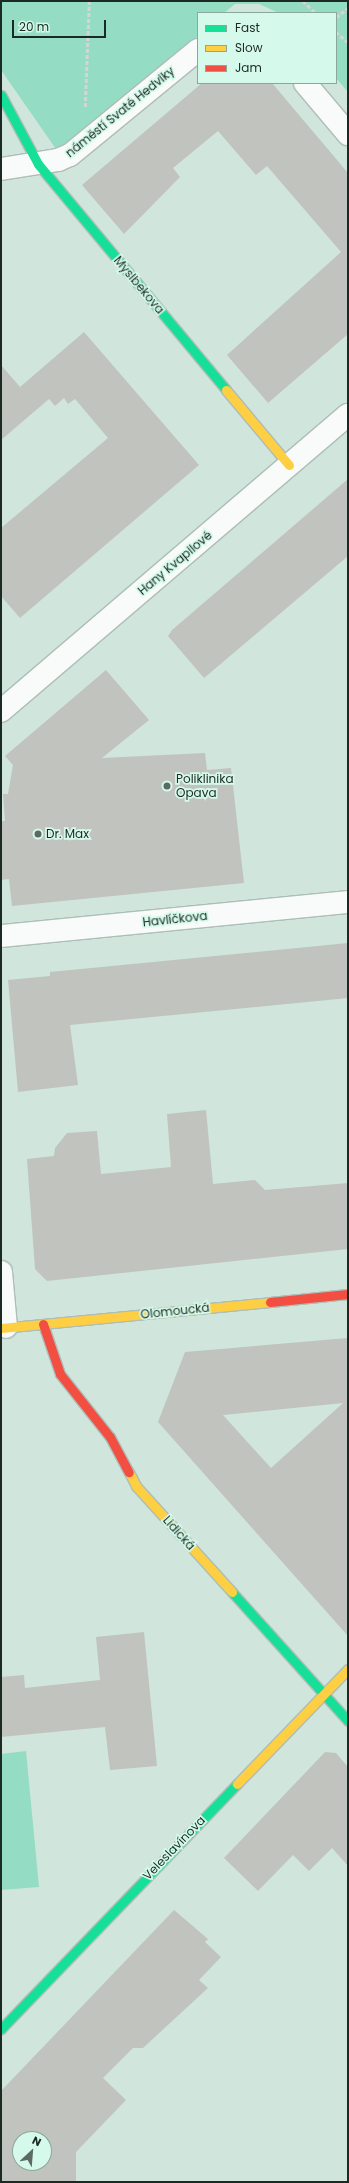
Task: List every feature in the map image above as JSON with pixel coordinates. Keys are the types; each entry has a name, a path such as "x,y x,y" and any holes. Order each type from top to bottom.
{"street":[{"name":"náměstí Svaté Hedviky","path":"1,169 58,160 84,144 197,51"},
{"path":"306,84 348,134"},
{"name":"Myslbekova","path":"1,96 38,164 289,466"},
{"name":"Hany Kvapilové","path":"1,711 348,415"},
{"name":"Havlíčkova","path":"1,936 348,902"},
{"path":"1,1272 4,1328"},
{"name":"Olomoucká","path":"4,1328 348,1294"},
{"name":"Lidická","path":"43,1324 60,1374 110,1437 129,1476 348,1721"},
{"name":"Veleslavínova","path":"1,2028 348,1669"}],"path":[{"path":"84,144 89,1"},
{"path":"303,1 315,12"},
{"path":"337,16 348,8"},
{"path":"337,33 348,42"}],"green space":[{"path":"1,1 348,1 348,92 337,79 337,12 277,12 259,4 235,4 225,12 197,12 197,37 100,122 56,149 1,70"},
{"path":"26,1751 39,1887 1,1890 1,1754"}],"building":[{"path":"201,84 273,84 348,173 348,334 268,403 227,355 341,252 267,166 256,175 218,131 173,168 180,177 124,234 82,185"},
{"path":"84,332 199,465 20,618 1,596 1,528 108,438 75,399 68,404 64,398 55,406 49,399 1,440 1,365 20,387"},
{"path":"348,479 348,556 204,678 168,636 172,630"},
{"name":"Poliklinika Opava","path":"106,670 149,720 102,758 205,753 207,770 231,768 244,883 12,906 9,879 1,880 1,821 5,821 3,794 8,794 13,765 5,756"},
{"path":"348,943 348,998 70,1025 78,1085 18,1092 8,980 50,976 50,972"},
{"path":"206,1110 213,1184 255,1180 265,1190 348,1183 348,1249 47,1281 35,1269 27,1159 54,1156 55,1148 67,1133 97,1131 101,1174 171,1167 167,1114"},
{"path":"348,1338 348,1636 158,1422 185,1352","holes":["343,1403 271,1468 223,1415"]},
{"path":"144,1632 157,1766 110,1770 105,1727 1,1737 1,1677 24,1675 25,1688 100,1680 96,1637"},
{"path":"325,1752 336,1753 348,1767 348,1866 332,1848 309,1871 293,1855 258,1891 224,1858"},
{"path":"174,1910 208,1939 205,1942 221,1957 199,1980 208,1988 143,2048 133,2048 103,2078 126,2100 76,2152 76,2182 1,2182 1,2091"}],"traffic: fast":[{"path":"1,95 38,164 226,390"},
{"path":"232,1592 348,1721"},
{"path":"1,2029 237,1784"}],"traffic: slow":[{"path":"226,390 289,465"},
{"path":"1,1328 270,1302"},
{"path":"129,1472 136,1486 232,1592"},
{"path":"237,1784 348,1669"}],"traffic: jam":[{"path":"270,1302 348,1294"},
{"path":"43,1324 60,1374 110,1437 129,1472"}],"place":[{"name":"Poliklinika Opava","path":"167,786"},
{"name":"Dr. Max","path":"38,834"}]}
